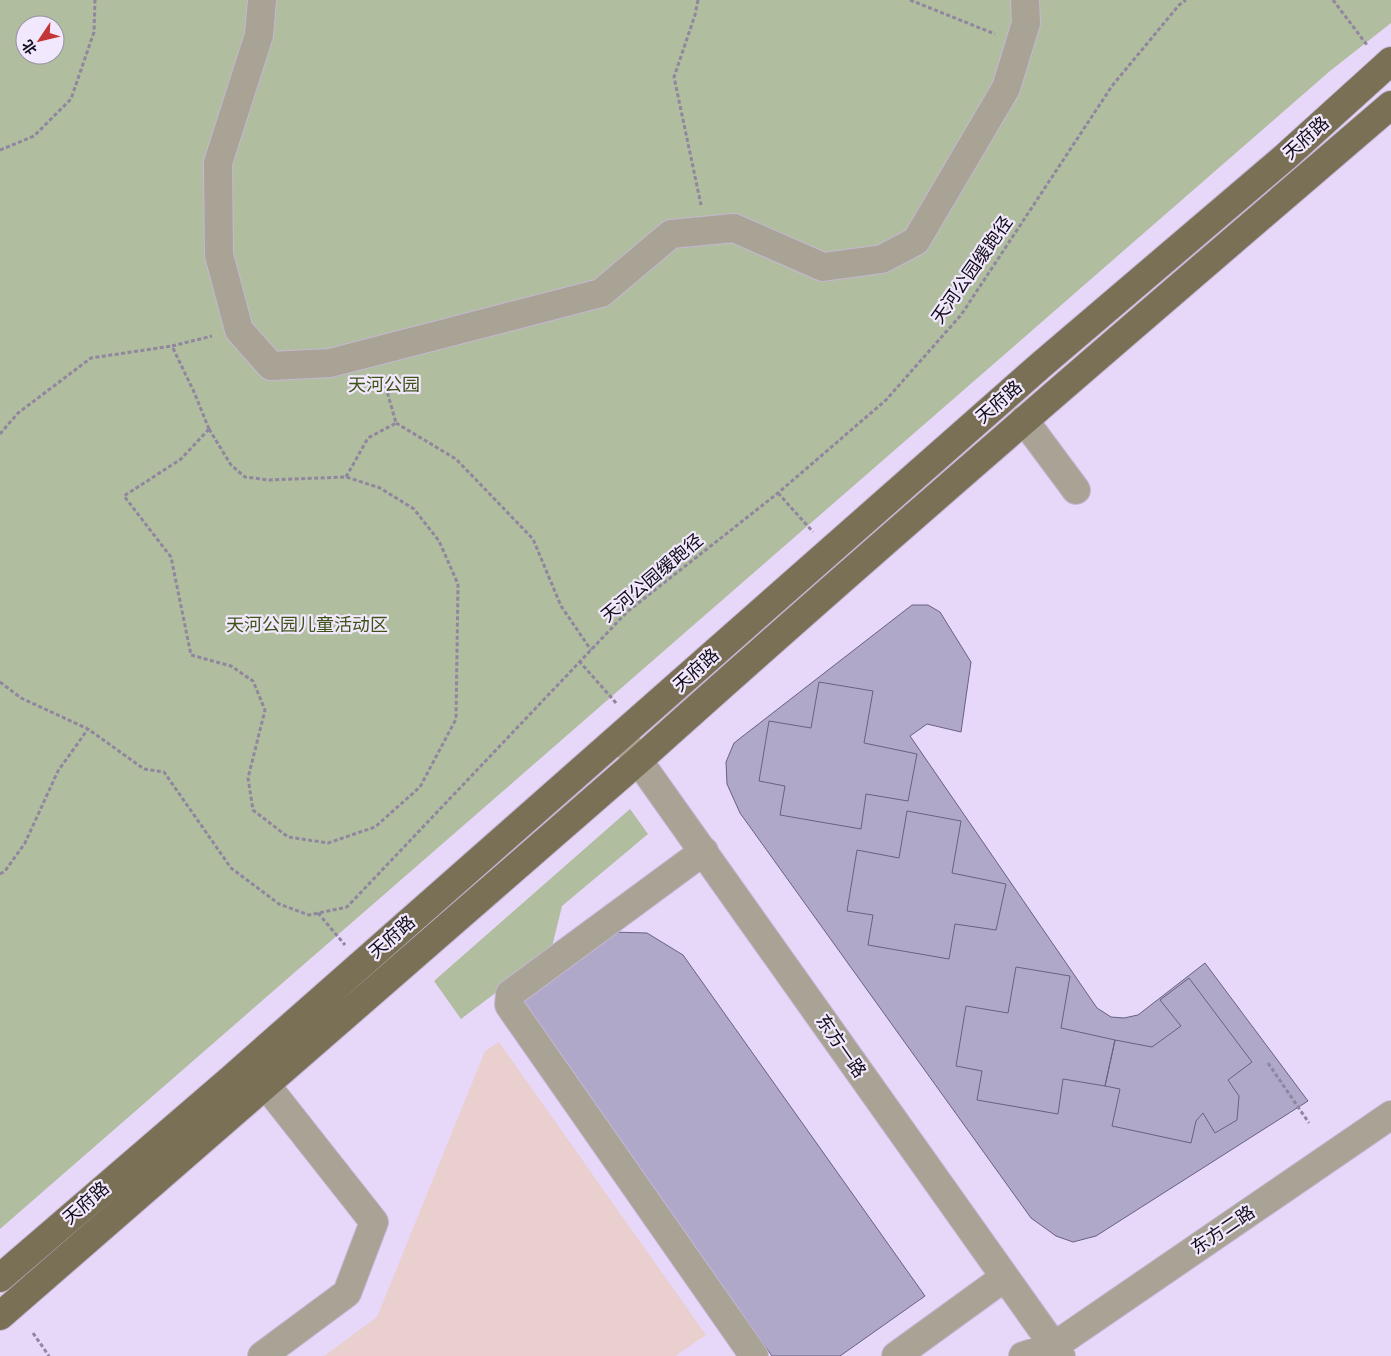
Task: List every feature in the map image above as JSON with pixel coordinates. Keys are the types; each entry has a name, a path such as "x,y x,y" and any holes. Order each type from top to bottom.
{"main road":[{"name":"天府路","path":"0,1278 628,730 926,466 1285,157 1391,61"},
{"name":"天府路","path":"0,1316 639,760 1024,420 1391,105"}],"street":[{"path":"262,0 259,35 218,163 219,255 239,330 272,366 330,363 601,293 671,234 734,228 823,267 882,259 916,241 1006,88 1026,23 1025,0"},
{"path":"1024,420 1076,490"},
{"name":"东方一路","path":"628,730 639,760 1058,1351"},
{"path":"704,852 510,994 509,1005 754,1356"},
{"path":"262,1356 347,1293 374,1222 266,1085"},
{"name":"东方二路","path":"1023,1356 1058,1351 1391,1115"},
{"path":"896,1356 1005,1277"}],"path":[{"path":"0,150 34,136 71,99 94,32 95,0"},
{"path":"698,0 674,77 707,231"},
{"path":"910,0 1019,44"},
{"name":"天河公园缓跑径","path":"0,682 21,698 88,729 144,769 164,772 231,868 279,904 309,915 347,907 626,612 778,493 886,400 961,315 1112,86 1179,5 1186,0"},
{"path":"1333,0 1354,29"},
{"path":"0,434 18,413 91,358 172,346 239,330"},
{"path":"172,346 209,429 231,465 245,477 269,480 346,477 380,488 414,509 439,541 458,584 456,719 420,787 375,827 328,843 288,837 253,810 248,778 265,710 253,681 230,666 191,655 171,556 124,496 181,459 209,429"},
{"path":"375,350 396,423 456,459 533,539 561,606 591,650"},
{"path":"346,477 368,438 396,423"},
{"path":"778,493 801,518"},
{"path":"579,661 628,730"},
{"path":"0,874 25,843 58,771 88,729"},
{"path":"318,913 361,964"},
{"path":"1268,1063 1309,1123"},
{"path":"34,1333 49,1356"}],"shaded area":[{"path":"499,1042 706,1335 675,1356 324,1356 377,1317 485,1051"}],"green space":[{"name":"天河公园","path":"0,0 1391,0 1391,23 1330,71 0,1229"},
{"path":"630,809 648,834 562,906 551,951 461,1019 434,981"}],"building":[{"path":"912,605 928,605 940,612 971,662 961,732 927,724 910,736 1097,1008 1111,1017 1124,1018 1138,1015 1205,963 1308,1101 1096,1236 1073,1242 1056,1236 1031,1218 740,813 727,784 726,762 734,743"},
{"path":"819,682 873,691 864,743 917,754 908,801 866,794 861,829 780,815 785,786 759,781 769,721 811,728"},
{"path":"907,811 961,821 952,873 1006,884 996,930 955,924 949,959 868,945 873,915 847,911 857,850 899,858"},
{"path":"611,932 647,933 683,955 925,1296 840,1356 772,1356 518,999"},
{"path":"1016,967 1070,976 1061,1028 1115,1040 1105,1086 1063,1079 1058,1114 977,1100 982,1071 956,1066 966,1006 1008,1013"},
{"path":"1189,978 1252,1062 1228,1080 1239,1096 1237,1120 1215,1133 1203,1113 1196,1121 1191,1143 1112,1126 1120,1089 1105,1086 1115,1040 1152,1047 1181,1026 1160,1000"}],"park label":[{"name":"天河公园儿童活动区","path":"307,625"}]}
